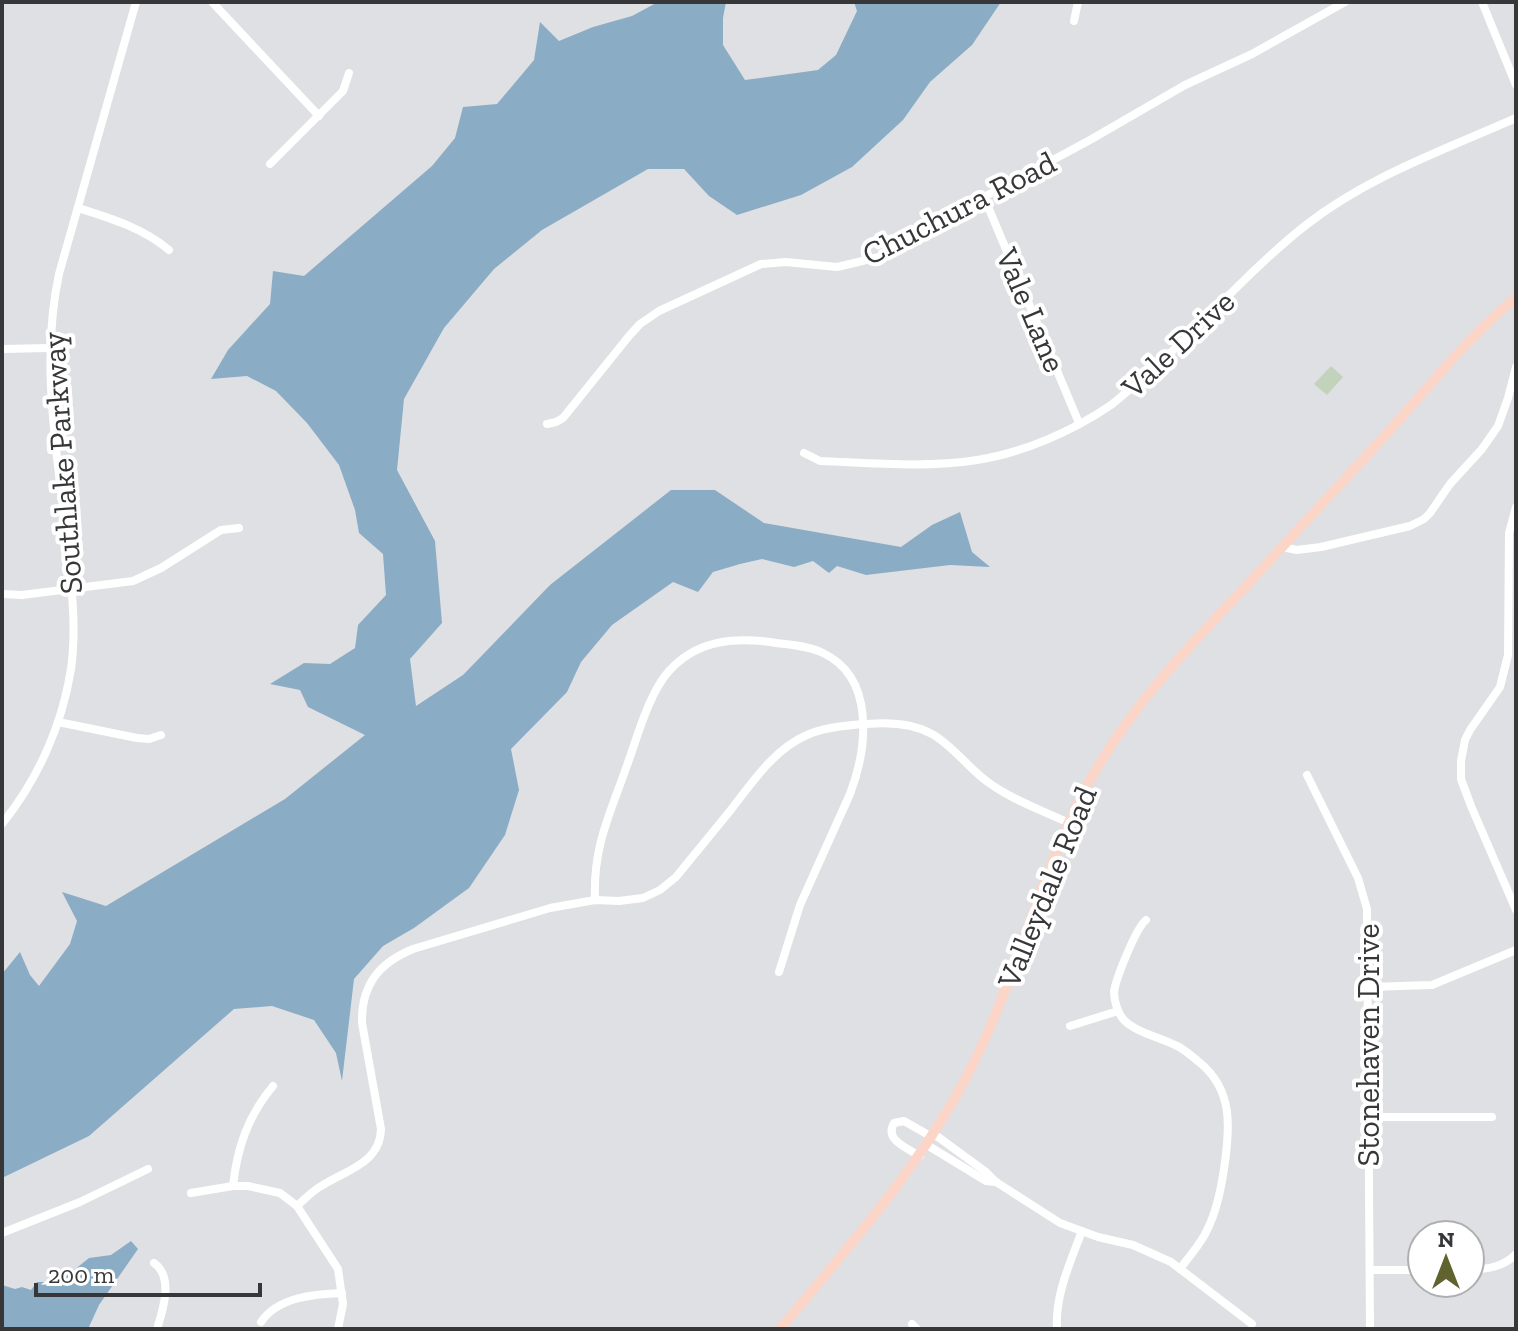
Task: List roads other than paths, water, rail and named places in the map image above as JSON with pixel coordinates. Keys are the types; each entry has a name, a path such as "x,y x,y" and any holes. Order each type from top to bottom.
{"main road":[{"name":"Valleydale Road","path":"780,1329 886,1202 920,1156 964,1082 993,1020 1035,904 1069,823 1104,757 1142,702 1455,357 1516,298"}],"street":[{"name":"Southlake Parkway","path":"2,824 36,774 58,722 71,668 72,588 49,348 55,292 136,2"},
{"path":"212,2 319,116"},
{"path":"1074,21 1078,2"},
{"name":"Chuchura Road","path":"547,424 563,418 629,336 659,311 761,264 774,262 837,267 879,257 1185,85 1252,54 1345,2"},
{"path":"1482,2 1516,85"},
{"path":"270,164 343,91 349,73"},
{"name":"Vale Drive","path":"804,453 820,461 946,463 975,461 1046,440 1112,404 1148,374 1284,244 1338,202 1390,172 1516,118"},
{"name":"Vale Lane","path":"984,197 1079,423"},
{"path":"78,208 124,223 169,250"},
{"path":"2,349 49,348"},
{"path":"1282,547 1297,550 1321,547 1410,526 1424,519 1498,426 1516,367"},
{"path":"1516,507 1509,533 1512,579 1507,668 1494,698 1465,740 1461,761 1461,779 1516,910"},
{"path":"2,594 22,595 141,578 221,530 239,528"},
{"path":"595,900 600,839 656,691 671,669 694,652 735,639 816,650 840,663 853,679 861,703 861,755 844,808 800,905 779,972"},
{"path":"58,722 137,738 149,739 161,735"},
{"path":"297,1206 322,1185 364,1163 379,1142 380,1121 362,1019 365,995 379,970 395,957 421,946 550,908 595,900 633,900 660,890 676,877 747,789 785,748 809,734 862,724 900,724 930,733 992,785 1069,823"},
{"name":"Stonehaven Drive","path":"1307,775 1358,878 1367,909 1370,1329"},
{"path":"1146,920 1137,931 1118,978 1114,994 1118,1011 1126,1022 1182,1048 1203,1065 1215,1080 1228,1109 1229,1137 1216,1207 1204,1236 1180,1269"},
{"path":"1368,987 1432,985 1516,950"},
{"path":"1070,1026 1118,1011"},
{"path":"233,1186 243,1136 252,1116 273,1086"},
{"path":"1369,1117 1492,1117"},
{"path":"920,1156 892,1138 890,1128 894,1123 904,1121 1060,1223 1133,1245 1171,1262 1252,1324"},
{"path":"2,1233 80,1202 148,1169"},
{"path":"191,1193 248,1186 280,1193 297,1206 334,1260 340,1274 342,1313 338,1329"},
{"path":"1057,1329 1061,1289 1082,1231"},
{"path":"1486,1268 1496,1267 1516,1254"},
{"path":"154,1263 162,1269 165,1281 157,1329"},
{"path":"1370,1270 1406,1270"},
{"path":"261,1322 263,1317 300,1297 342,1293"}],"water":[{"path":"658,2 726,2 723,45 745,80 818,70 836,55 857,11 854,2 1001,2 972,45 930,82 903,120 852,167 801,195 737,215 709,196 684,169 648,169 542,230 494,269 444,328 404,399 397,470 435,541 442,623 410,659 416,706 463,675 550,585 671,490 715,490 764,523 901,547 932,525 960,512 972,552 990,567 950,565 866,575 837,566 829,573 813,561 794,567 762,559 713,572 698,592 673,582 612,625 581,662 567,692 511,749 519,790 505,835 469,888 414,928 383,946 354,979 342,1081 336,1053 314,1020 272,1006 234,1009 89,1136 2,1178 2,974 20,952 30,975 39,986 70,944 77,921 62,892 106,906 285,799 365,735 308,707 300,690 270,684 304,663 330,664 355,648 358,625 386,595 383,554 359,533 355,510 339,465 307,423 276,391 247,376 211,379 228,350 270,304 273,271 304,276 432,166 455,138 463,107 497,104 534,60 540,22 559,41 632,16"},
{"path":"131,1241 138,1249 99,1305 88,1329 2,1329 2,1285 31,1290 37,1282 59,1282 89,1258 111,1255"}]}
